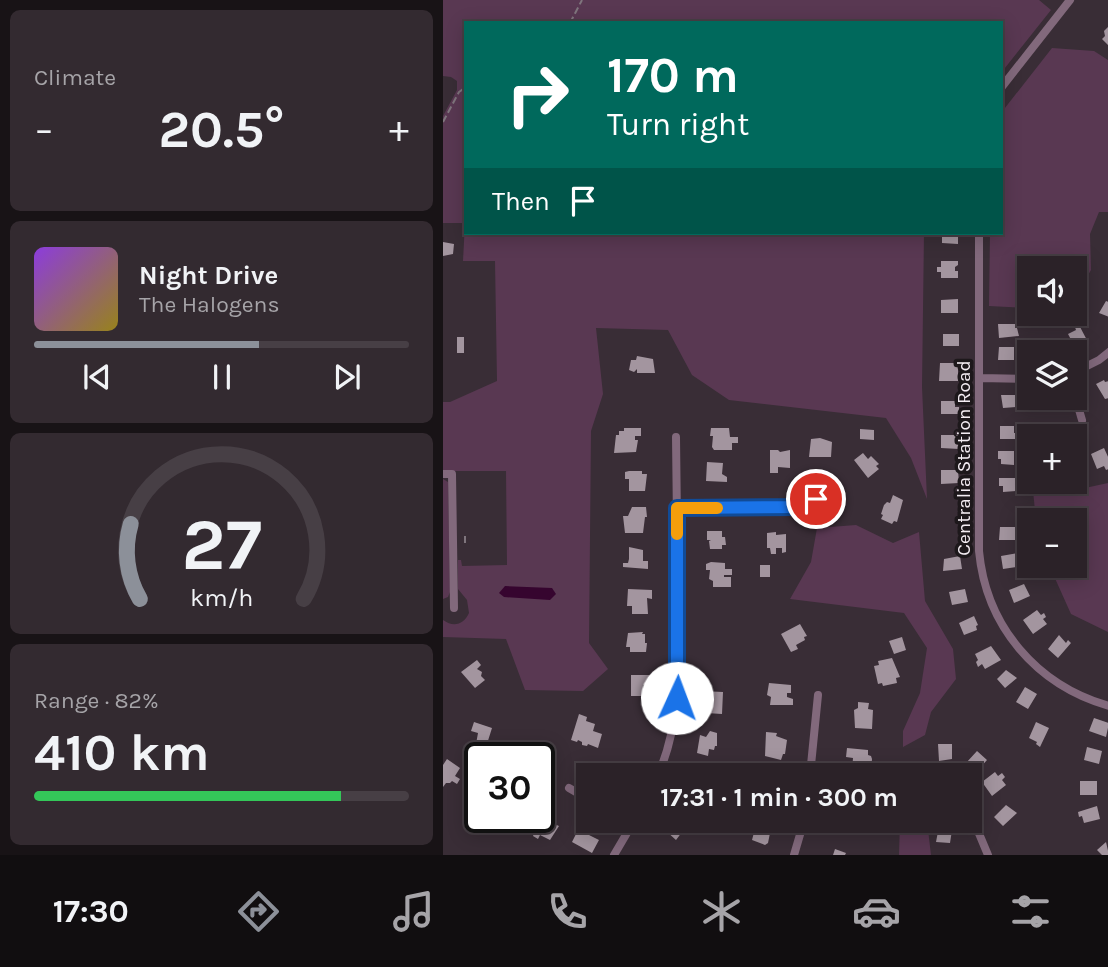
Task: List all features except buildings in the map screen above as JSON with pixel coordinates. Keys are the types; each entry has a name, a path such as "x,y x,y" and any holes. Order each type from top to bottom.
{"street":[{"path":"1003,85 1070,0"},
{"name":"Centralia Station Road","path":"979,235 979,551 983,581 990,601 1015,645 1048,678 1071,692 1108,706"},
{"path":"1087,366 1108,352"},
{"path":"980,378 1017,379"},
{"path":"1079,410 1082,420"},
{"path":"663,763 669,746 677,698 676,437"},
{"path":"443,474 452,474 454,608"},
{"path":"677,508 798,507 816,499"},
{"path":"811,763 818,695"},
{"path":"569,788 576,792"},
{"path":"614,855 625,833"},
{"path":"794,855 800,833"},
{"path":"979,833 988,855"}],"path":[{"path":"571,21 582,0"},
{"path":"443,122 459,92 464,88"},
{"path":"465,536 465,545"}],"shaded area":[{"path":"443,0 1039,0 1051,10 1003,70 1003,21 464,21 464,223 443,223 443,116 457,90 457,81 443,76"},
{"path":"1052,48 1094,51 1108,60 1108,212 1099,212 1090,234 1091,270 1087,277 1087,256 1017,256 1017,307 989,306 990,235 1003,235 1003,110"},
{"path":"464,235 924,235 922,387 927,499 911,458 886,418 729,400 692,375 668,330 596,328 603,394 591,431 589,643 608,669 583,691 525,690 506,639 443,637 443,620 458,624 469,613 467,600 458,589 458,560 461,560 462,566 507,565 506,471 443,471 443,402 450,402 497,381 495,261 463,261"},
{"path":"443,479 448,482 450,592 448,597 443,599"},
{"path":"1108,483 1108,632 1071,614 1055,578 1087,578 1087,508 1035,508 1033,494 1087,494 1087,488"},
{"path":"856,525 893,543 919,532 925,601 953,649 956,679 931,712 925,735 903,747 903,731 920,693 927,648 904,613 790,599 811,562 817,528"},
{"path":"505,586 552,588 556,594 550,600 504,597 499,593"},
{"path":"900,833 928,833 931,855 899,855"}],"slow traffic":[{"path":"677,534 677,508 717,508"}],"route":[{"path":"677,698 677,508 798,507 816,499"}]}
